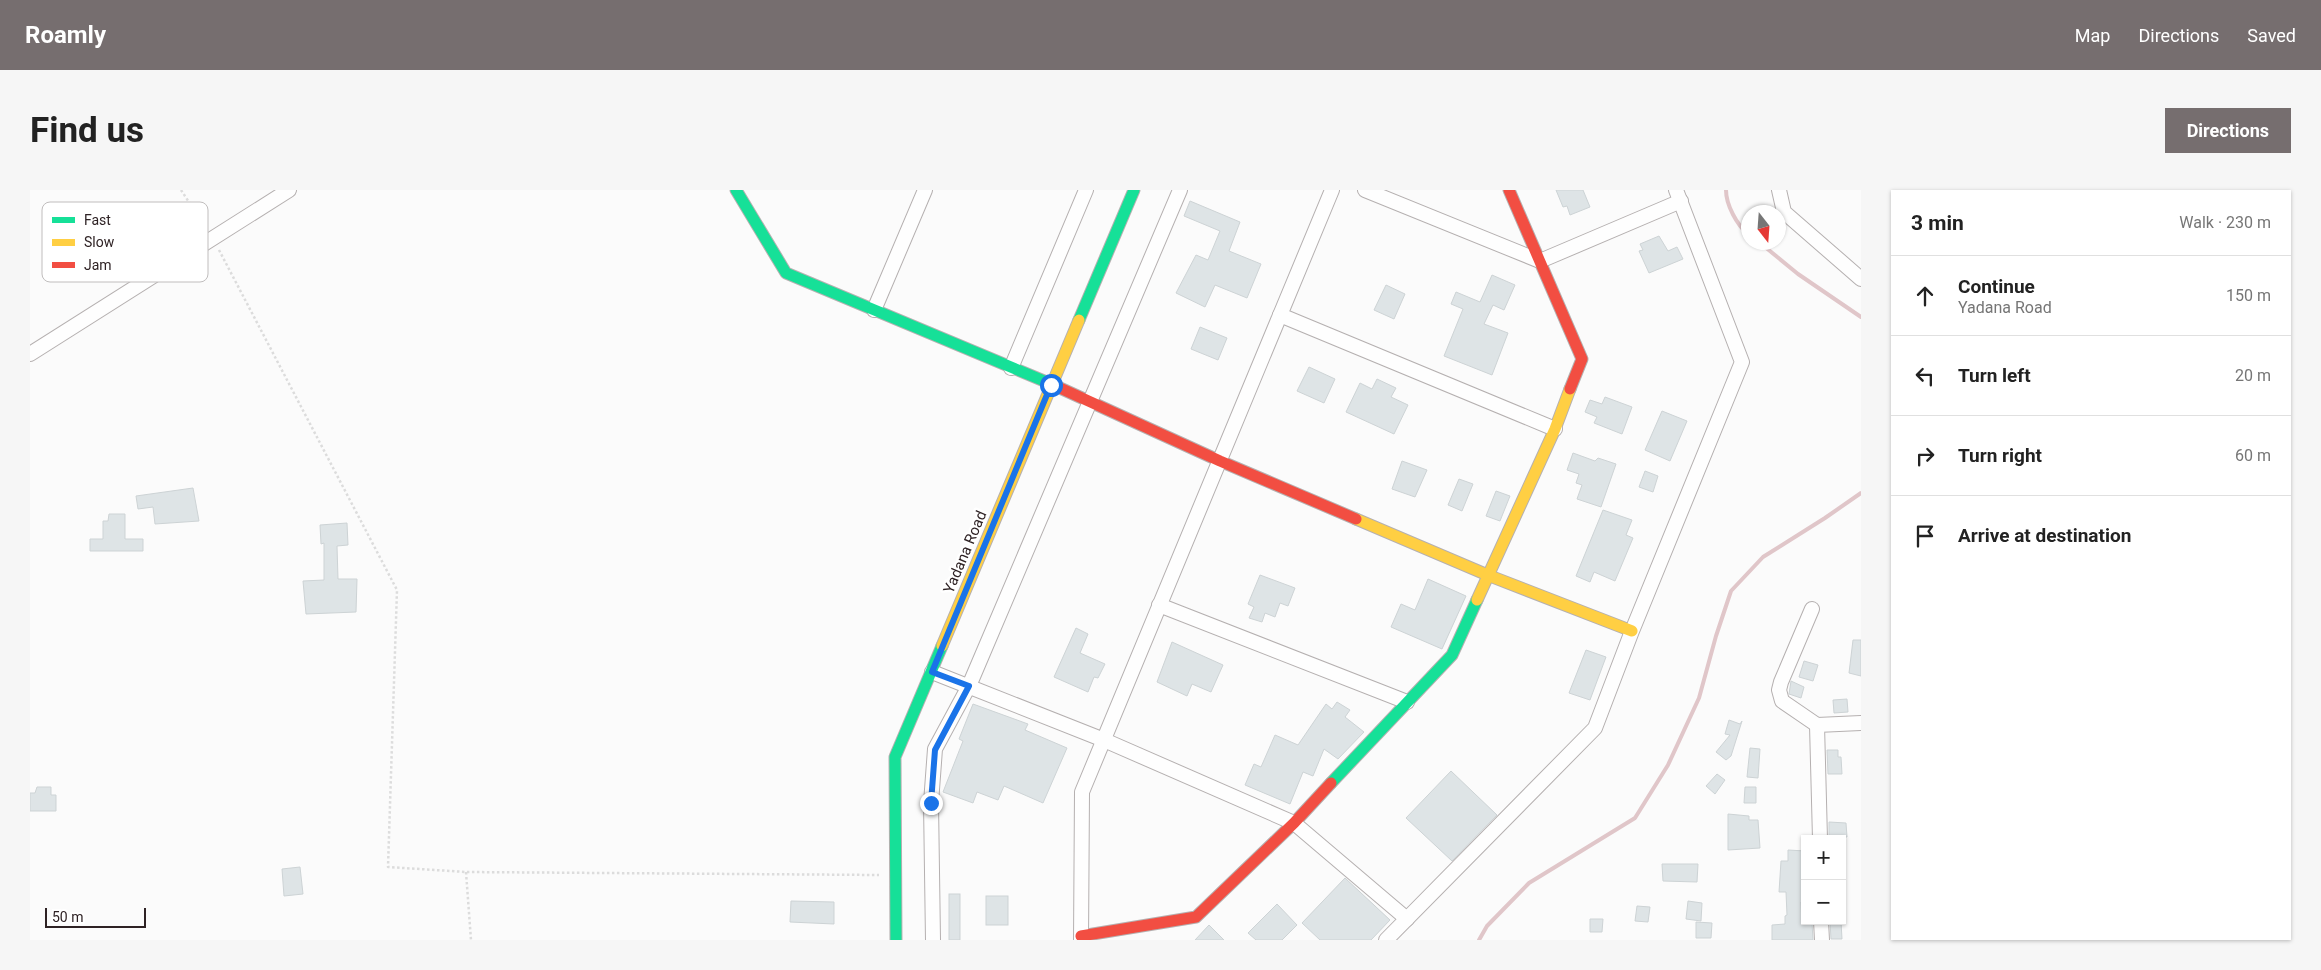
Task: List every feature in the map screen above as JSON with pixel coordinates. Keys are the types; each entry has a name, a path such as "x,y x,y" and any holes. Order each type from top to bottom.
{"street":[{"path":"208,241 289,190"},
{"path":"736,190 786,273 1091,401 1220,461 1490,576 1632,631"},
{"path":"874,310 924,190"},
{"path":"1011,368 1086,190"},
{"name":"Yadana Road","path":"896,940 895,757 1134,190"},
{"path":"933,940 931,803 935,750 969,686 1180,190"},
{"path":"1332,190 1082,792 1081,938 1196,917 1294,823 1452,655 1490,576 1555,430 1582,359 1508,190"},
{"path":"1365,190 1540,261 1679,196 1742,362 1632,631 1595,728 1386,940"},
{"path":"1779,190 1784,212 1861,279"},
{"path":"30,354 144,282"},
{"path":"1280,315 1555,430"},
{"path":"1159,605 1407,702"},
{"path":"1812,609 1781,682 1779,690 1782,701 1817,725 1861,722"},
{"path":"932,672 1104,740 1294,823 1407,919"},
{"path":"1817,725 1820,835"},
{"path":"1821,925 1822,940"}],"path":[{"path":"181,190 189,202"},
{"path":"208,230 397,590 388,867 466,872 896,875"},
{"path":"466,872 471,940"}],"building":[{"path":"1556,190 1583,190 1590,207 1570,215 1567,206 1563,207"},
{"path":"1190,201 1240,222 1229,251 1261,264 1247,298 1215,285 1205,307 1176,293 1196,255 1208,260 1220,231 1184,216"},
{"path":"1659,236 1668,251 1677,247 1683,259 1649,273 1639,251 1643,250 1640,244"},
{"path":"1492,275 1515,285 1504,310 1493,305 1484,324 1508,333 1492,375 1444,356 1463,309 1451,304 1456,292 1480,302"},
{"path":"1386,285 1405,294 1394,319 1374,310"},
{"path":"1200,327 1227,338 1218,360 1191,349"},
{"path":"1309,367 1335,379 1324,403 1297,391"},
{"path":"1377,379 1396,388 1391,397 1408,405 1394,434 1346,412 1360,383 1372,389"},
{"path":"1605,397 1632,407 1622,434 1594,423 1597,417 1585,412 1590,400 1602,404"},
{"path":"1662,411 1687,421 1670,461 1645,450"},
{"path":"1573,453 1595,461 1598,458 1616,464 1601,507 1577,499 1582,485 1576,483 1579,474 1567,470"},
{"path":"1402,461 1427,470 1415,497 1392,489"},
{"path":"1645,471 1658,476 1653,492 1639,487"},
{"path":"1459,479 1473,484 1462,511 1448,505"},
{"path":"193,488 199,521 155,524 153,507 138,509 136,496"},
{"path":"1496,491 1510,496 1500,521 1486,516"},
{"path":"1603,510 1632,520 1626,535 1633,538 1615,581 1594,572 1590,582 1576,576"},
{"path":"109,514 125,514 125,539 143,539 143,551 90,551 90,539 103,539 103,521 108,521"},
{"path":"347,523 348,545 337,546 338,579 357,579 356,612 306,614 303,581 324,580 324,543 321,544 320,525"},
{"path":"1260,575 1295,588 1288,606 1280,603 1275,617 1265,613 1262,622 1249,618 1254,607 1248,604"},
{"path":"1428,579 1466,596 1442,649 1391,627 1401,604 1415,610"},
{"path":"1076,628 1088,634 1080,653 1105,664 1098,678 1094,677 1088,692 1054,677"},
{"path":"1853,640 1861,640 1861,676 1849,673"},
{"path":"1172,642 1223,665 1211,692 1192,684 1187,696 1157,682"},
{"path":"1586,650 1606,657 1590,700 1569,693"},
{"path":"1804,661 1818,665 1813,681 1799,677"},
{"path":"1791,681 1804,687 1801,698 1789,694"},
{"path":"1847,699 1848,712 1834,713 1833,700"},
{"path":"1337,702 1350,710 1345,717 1364,732 1338,759 1324,749 1313,776 1303,772 1290,804 1245,785 1254,764 1261,767 1275,735 1298,745 1326,704 1332,709"},
{"path":"973,704 1028,724 1025,730 1067,748 1043,803 1004,786 998,800 977,792 973,803 943,792 963,741 959,739"},
{"path":"1729,720 1740,724 1742,721 1731,756 1726,760 1716,752 1730,735 1725,734"},
{"path":"1750,748 1760,749 1758,778 1747,777"},
{"path":"1827,750 1838,750 1838,757 1841,757 1842,774 1828,774"},
{"path":"1451,771 1497,815 1452,861 1406,818"},
{"path":"1717,774 1725,780 1715,794 1706,786"},
{"path":"37,787 51,787 51,795 56,795 56,811 30,811 30,793 35,793"},
{"path":"1745,787 1756,787 1756,803 1744,803"},
{"path":"1728,814 1749,816 1749,820 1758,820 1760,848 1728,850"},
{"path":"1829,822 1846,823 1847,837 1846,835 1829,835"},
{"path":"1788,850 1801,851 1801,925 1812,925 1813,940 1772,940 1772,925 1785,924 1785,916 1787,915 1786,892 1779,892 1781,861 1788,861"},
{"path":"1662,864 1698,864 1697,882 1663,881"},
{"path":"300,867 303,894 284,896 282,869"},
{"path":"1345,878 1390,920 1371,940 1320,940 1302,923"},
{"path":"949,894 960,894 960,940 949,940"},
{"path":"986,896 1008,896 1008,925 986,925"},
{"path":"791,901 834,902 834,924 790,922"},
{"path":"1688,901 1702,903 1701,921 1686,919"},
{"path":"1277,904 1297,925 1282,940 1256,940 1248,933"},
{"path":"1637,906 1650,907 1648,922 1635,921"},
{"path":"1590,919 1603,919 1602,932 1590,932"},
{"path":"1696,922 1712,923 1711,938 1696,938"},
{"path":"1209,925 1224,940 1195,940"},
{"path":"1830,925 1841,925 1842,939 1831,939"}],"waterway":[{"path":"1726,190 1728,202 1741,226"},
{"path":"1769,250 1798,274 1861,317"},
{"path":"1479,940 1487,926 1529,883 1635,818 1668,765 1699,698 1731,591 1763,557 1861,493"}],"traffic: fast":[{"path":"736,190 786,273 1049,383"},
{"path":"1079,320 1134,190"},
{"path":"1331,783 1452,655 1477,600"},
{"path":"896,940 895,757 942,646"}],"traffic: slow":[{"path":"942,646 1079,320"},
{"path":"1477,600 1555,429 1570,389"},
{"path":"1356,519 1490,576 1632,631"}],"traffic: jam":[{"path":"1509,190 1582,359 1570,389"},
{"path":"1049,383 1220,461 1356,519"},
{"path":"1081,936 1196,917 1294,823 1331,783"}],"route":[{"path":"931,803 935,750 969,686 932,672 1051,385"}]}
